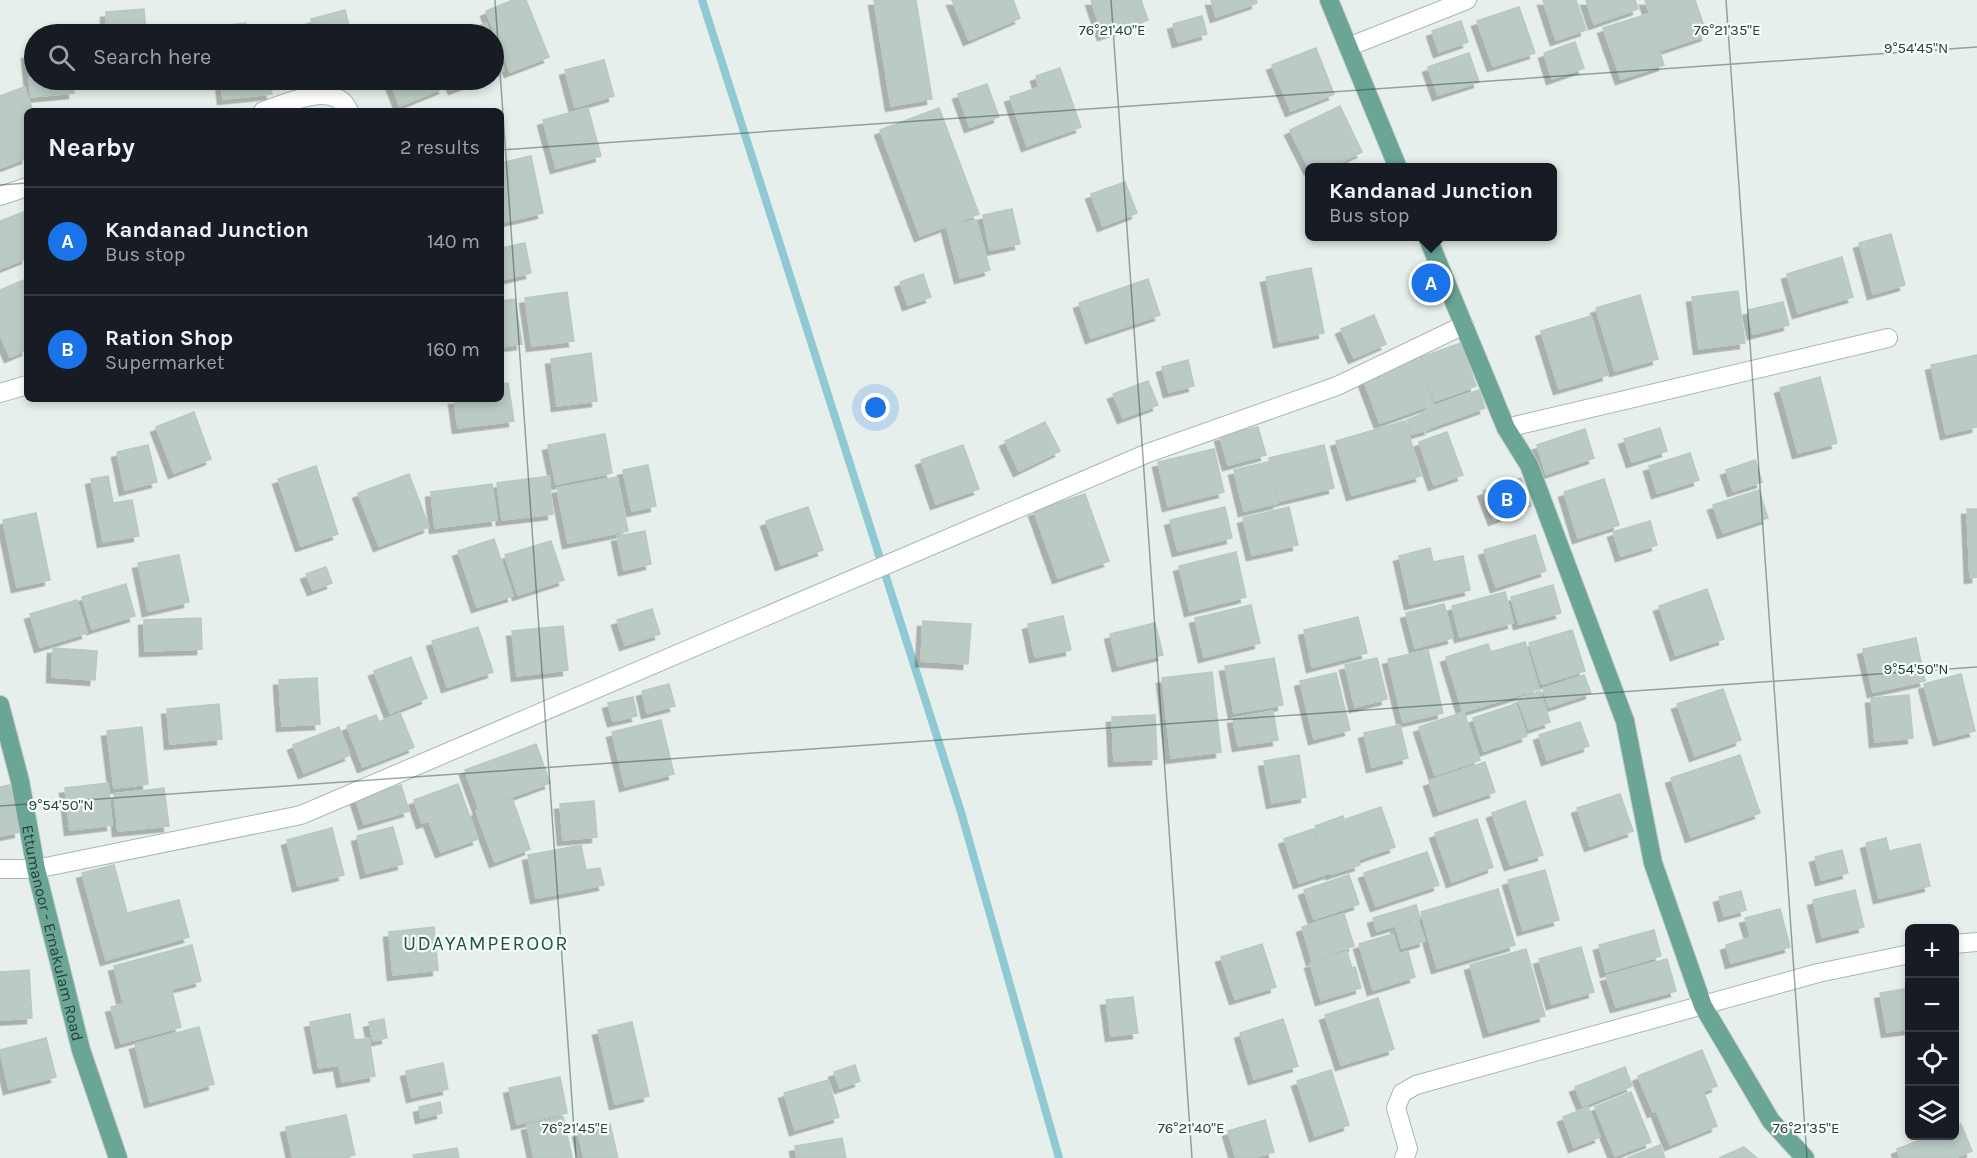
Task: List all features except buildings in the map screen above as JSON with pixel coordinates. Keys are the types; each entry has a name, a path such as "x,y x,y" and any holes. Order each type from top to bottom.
{"main road":[{"path":"1329,0 1396,163"},
{"path":"1429,241 1506,428 1529,465 1625,721 1653,862 1703,1006 1771,1121 1805,1158"},
{"name":"Ettumanoor - Ernakulam Road","path":"0,705 20,782 36,869 81,1050 118,1158"}],"street":[{"path":"1348,47 1467,0"},
{"path":"272,108 316,94 332,97 348,108"},
{"path":"0,196 24,188"},
{"path":"0,869 36,869 301,815 1148,453 1337,386 1464,325"},
{"path":"1506,428 1888,338"},
{"path":"0,393 24,386"},
{"path":"1959,944 1977,942"},
{"path":"1404,1158 1408,1149 1396,1108 1402,1093 1416,1085 1818,973 1905,955"}],"waterway":[{"path":"702,0 961,812 1059,1158"}],"place":[{"name":"Kandanad Junction","path":"1431,283"},
{"name":"Ration Shop","path":"1507,499"}],"district":[{"name":"UDAYAMPEROOR","path":"486,943"}]}
